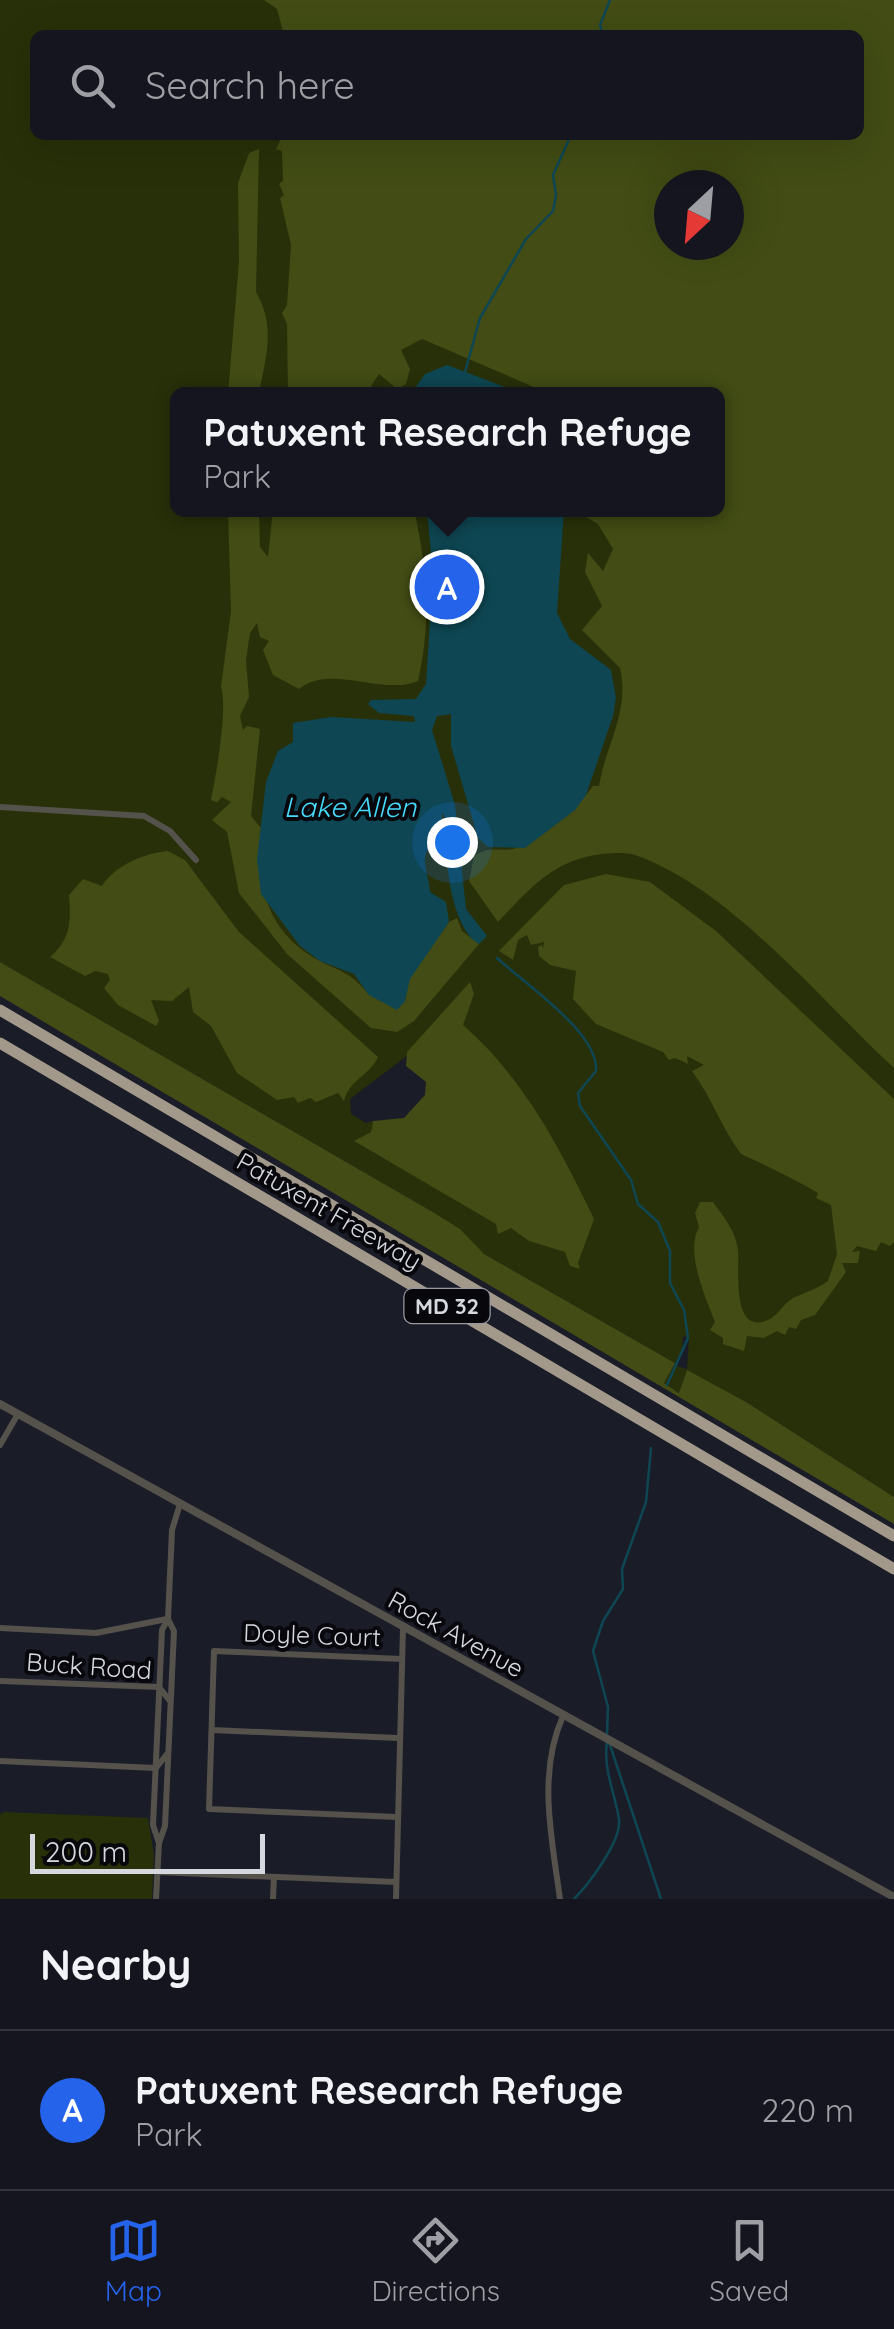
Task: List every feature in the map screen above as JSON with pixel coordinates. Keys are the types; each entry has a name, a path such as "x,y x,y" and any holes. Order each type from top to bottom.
{"highway":[{"name":"Patuxent Freeway","path":"0,1010 894,1536"},
{"name":"Patuxent Freeway","path":"0,1043 894,1569"}],"street":[{"path":"0,808 144,816 170,832 196,860"},
{"name":"Rock Avenue","path":"0,1404 403,1632 894,1896"},
{"path":"0,1445 18,1414"},
{"path":"159,1844 153,1825 162,1630 168,1619 172,1530 180,1504"},
{"path":"0,1628 96,1633 168,1619"},
{"path":"156,1899 159,1844 164,1826 174,1631 168,1619"},
{"path":"402,1659 403,1632"},
{"name":"Doyle Court","path":"212,1730 214,1651 402,1659 396,1899"},
{"name":"Buck Road","path":"0,1680 159,1688 170,1701"},
{"path":"560,1899 549,1784 551,1755 563,1716"},
{"path":"396,1818 208,1809 212,1730 398,1738"},
{"path":"156,1768 168,1753"},
{"path":"0,1761 156,1768"},
{"path":"157,1872 396,1882"},
{"path":"273,1899 274,1877"}],"green space":[{"path":"0,0 894,0 894,1497 746,1402 687,1371 680,1393 663,1383 674,1365 687,1369 689,1338 683,1336 682,1353 675,1363 484,1254 459,1229 0,962","holes":["424,1043 464,1067 386,1160 355,1141 371,1132 373,1121 366,1123 351,1114 350,1099"]},
{"path":"264,0 894,0 894,1068 739,919 670,871 635,855 601,854 569,863 536,884 498,922 469,881 474,856 530,842 560,821 593,786 599,786 620,713 622,684 620,668 582,630 602,606 585,572 588,553 603,571 613,549 598,524 586,517 725,517 725,387 534,387 422,339 401,350 410,369 406,384 401,387 395,387 379,374 371,387 288,387 287,324 282,313 287,305 291,245 280,198 284,195 279,184 283,181 282,151 276,149 280,140 864,140 864,30 283,30 277,9"},
{"path":"259,149 256,292 266,316 267,351 260,387 229,387 239,261 238,183 249,153"},
{"path":"228,517 259,517 260,547 268,557 272,517 416,517 426,599 418,681 389,685 326,679 299,689 273,675 263,650 269,641 260,637 257,623 250,633 246,660 249,697 240,716 243,730 247,726 260,729 251,816 261,828 260,868 268,904 287,936 320,961 352,978 369,995 405,1001 409,979 449,922 457,918 462,931 479,944 414,1021 397,1032 371,1028 287,954 239,893 227,832 212,820 231,802 222,797 217,802 211,800 231,611"},
{"path":"168,851 185,860 239,932 378,1057 350,1088 344,1101 338,1093 316,1102 310,1098 298,1103 294,1097 277,1100 237,1073 211,1026 193,1012 189,987 172,1001 151,1000 159,1021 156,1026 118,1005 104,988 110,980 108,974 95,971 85,976 50,957 68,929 69,895 83,879 102,886 131,861"},
{"path":"606,874 650,882 716,931 894,1099 894,1242 890,1246 881,1242 876,1251 857,1246 852,1252 860,1251 858,1263 842,1263 846,1272 815,1315 801,1320 796,1329 789,1327 785,1335 777,1331 764,1338 747,1336 744,1351 723,1344 723,1338 710,1330 715,1322 698,1274 694,1249 699,1227 695,1213 700,1202 713,1202 732,1231 738,1250 743,1311 757,1323 770,1319 793,1298 828,1281 837,1254 831,1205 816,1198 818,1193 741,1154 692,1071 704,1065 687,1056 688,1064 675,1058 669,1060 663,1052 596,1024 573,999 576,971 550,965 539,956 538,947 542,945 543,949 544,942 531,945 527,935 518,940 513,960 499,951 564,885"},
{"path":"0,962 431,1211 460,1229 484,1254 675,1363 664,1383 679,1393 687,1370 746,1402 894,1497 894,1524 0,996"},
{"path":"470,982 474,994 463,1025 522,1091 568,1166 594,1219 578,1263 580,1269 570,1266 565,1252 529,1241 511,1228 498,1234 496,1224 354,1141 371,1132 373,1121 404,1118 425,1095 426,1082 406,1066 407,1052"},
{"path":"0,1814 148,1818 154,1855 152,1899 0,1899"}],"water":[{"path":"447,365 505,387 416,387 425,374"},
{"name":"Lake Allen","path":"428,517 564,517 557,613 570,639 611,670 616,698 586,795 575,810 525,848 488,847 478,838 451,746 451,714 437,716 432,730 455,805 466,909 487,936 479,944 459,918 449,881 448,829 442,813 440,837 428,850 425,862 430,892 446,902 449,922 410,979 405,1001 397,1010 369,995 354,974 320,961 300,946 261,894 257,859 266,782 278,751 293,742 293,723 331,717 415,722 414,716 379,713 368,704 371,700 416,699 426,684 433,574"}],"waterway":[{"path":"602,30 610,0"},
{"path":"465,372 480,318 526,239 553,211 553,175 569,140"},
{"path":"497,958 573,1025 594,1056 596,1071 578,1093 580,1106 631,1180 638,1204 658,1222 670,1251 670,1283 684,1310 688,1338 667,1385"},
{"path":"607,1734 608,1707 593,1651 603,1621 623,1589 622,1569 646,1502 651,1448"},
{"path":"574,1899 603,1862 619,1828 607,1742"},
{"path":"609,1742 661,1899"}],"place":[{"name":"Patuxent Research Refuge","path":"447,587"}]}
